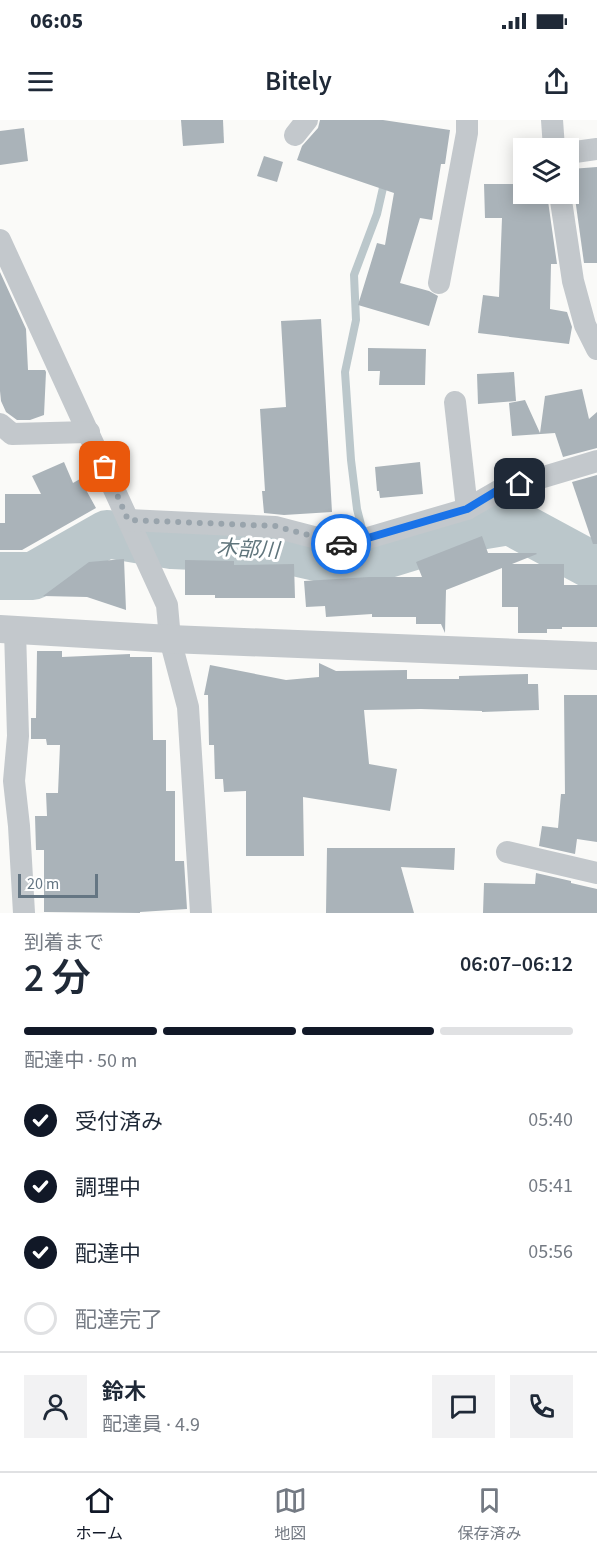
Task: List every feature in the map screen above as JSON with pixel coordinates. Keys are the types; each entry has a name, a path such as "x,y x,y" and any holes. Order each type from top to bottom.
{"street":[{"path":"439,283 467,133 467,120"},
{"path":"552,120 553,138"},
{"path":"579,151 597,149"},
{"path":"561,204 573,281 585,326 597,349"},
{"path":"0,240 167,605 170,639 188,707 201,913"},
{"path":"455,402 467,509"},
{"path":"0,424 12,434 89,432"},
{"path":"128,520 275,526 344,545 467,509 500,489 597,461"},
{"path":"24,913 9,826 14,781 9,736 8,629 170,639 597,656"},
{"path":"507,852 597,873"}],"building":[{"path":"181,120 223,120 224,143 183,146"},
{"path":"320,120 383,120 450,130 445,164 441,164 432,220 420,218 400,283 429,291 438,296 429,326 358,305 377,243 385,245 394,193 297,160 302,146 318,128"},
{"path":"24,128 28,161 0,165 0,131"},
{"path":"264,156 283,162 277,182 257,176"},
{"path":"597,167 597,263 584,263 576,204 579,204 579,168"},
{"path":"484,184 513,184 513,204 548,204 557,264 551,264 550,309 567,312 572,327 569,344 478,333 483,295 499,297 502,218 485,218"},
{"path":"0,272 26,329 28,370 45,370 46,372 44,415 30,420 17,420 6,412 1,401"},
{"path":"321,319 332,512 284,515 264,513 262,491 265,491 260,409 286,407 281,321"},
{"path":"368,348 426,349 425,385 379,385 380,371 368,371"},
{"path":"514,372 516,401 478,404 477,374"},
{"path":"582,389 589,419 597,412 597,448 563,457 555,433 512,436 509,403 525,400 540,433 545,396"},
{"path":"64,462 73,483 80,479 96,508 22,550 0,550 0,523 5,523 5,494 41,494 32,476"},
{"path":"420,462 423,494 380,498 379,491 377,491 375,467"},
{"path":"597,475 597,544 593,544 572,482"},
{"path":"482,536 488,553 537,554 512,564 564,564 564,585 597,585 597,627 562,627 562,629 547,629 547,633 518,633 518,607 502,607 502,568 446,590 445,633 441,624 416,624 416,617 372,617 372,614 326,617 325,606 306,607 304,581 422,577 416,562"},
{"path":"124,559 126,610 87,597 43,596 89,562"},
{"path":"185,560 234,561 234,565 294,564 295,598 215,598 215,595 185,595"},
{"path":"37,651 62,651 62,657 130,654 130,657 152,657 153,740 166,740 166,791 175,791 175,861 184,861 187,909 140,913 44,912 44,850 36,850 35,816 47,816 46,793 58,793 60,745 47,745 46,739 31,739 31,718 36,718"},
{"path":"319,663 336,671 407,670 407,679 459,679 459,676 528,674 528,684 538,684 539,710 482,712 421,709 364,710 369,764 397,769 390,811 303,797 304,856 246,856 246,791 224,792 223,779 215,779 214,745 209,745 208,695 204,695 210,665 286,680 319,677"},
{"path":"564,695 597,695 597,842 577,839 575,854 539,846 542,826 558,828 561,794 565,794"},
{"path":"327,848 455,848 454,870 401,867 414,913 326,913"},
{"path":"536,873 597,889 597,913 483,913 484,883 535,884"}],"waterway":[{"path":"370,560 357,509 345,372 356,320 354,275 377,214 385,179"},
{"name":"木部川","path":"0,576 33,576 107,534 172,545 286,550 352,565 479,526 510,521 597,568"}],"way so far":[{"path":"105,467 128,520 275,526 341,544"}],"route":[{"path":"341,544 467,509 500,489 520,484"}]}
